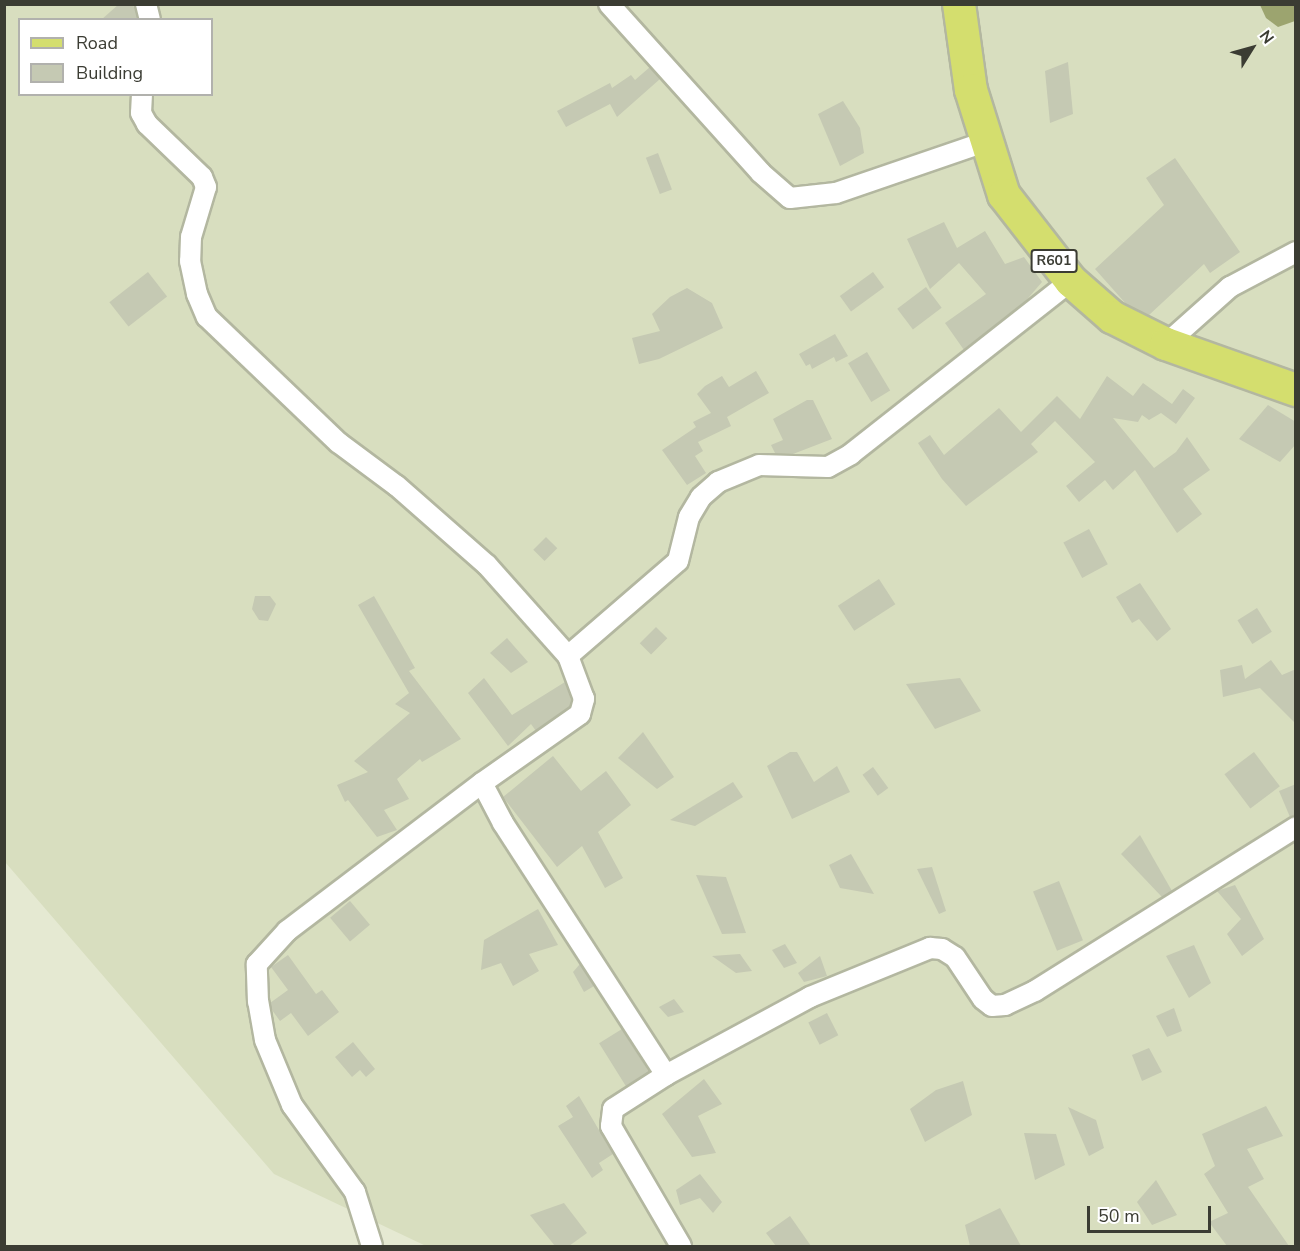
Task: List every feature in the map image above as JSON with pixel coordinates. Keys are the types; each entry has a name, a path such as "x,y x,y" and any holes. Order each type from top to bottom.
{"main road":[{"name":"R601","path":"959,4 971,90 985,142 1004,195 1071,281 1112,317 1166,344 1296,390"}],"street":[{"path":"609,4 761,173 790,198 836,193 985,142"},
{"path":"142,96 141,113 147,124 202,177 206,187 190,237 190,261 197,294 207,316 339,443 397,486 486,565 568,656 584,699 580,714 482,783 286,931 257,964 258,1002 270,1051 292,1105 355,1192 372,1246"},
{"path":"1166,344 1190,319 1230,288 1296,252"},
{"path":"568,656 678,561 689,517 701,497 718,482 759,465 828,467 844,458 1071,281"},
{"path":"482,783 490,803 666,1075"},
{"path":"681,1246 611,1126 614,1109 620,1102 810,997 930,948 942,949 955,957 983,999 992,1006 1005,1005 1035,991 1296,827"}],"shaded area":[{"path":"4,5 1295,5 1295,1246 426,1246 274,1174 5,862"},
{"path":"1260,5 1295,5 1295,21 1278,27 1266,18"}],"building":[{"path":"119,4 133,4 137,18 103,18"},
{"path":"1068,62 1073,114 1050,123 1045,71"},
{"path":"650,67 660,79 617,117 610,104 566,127 557,111 610,83 612,88 631,75 635,80"},
{"path":"843,101 860,128 864,153 840,166 818,114"},
{"path":"658,153 672,189 660,194 646,158"},
{"path":"1175,158 1240,252 1210,273 1204,264 1149,315 1127,305 1095,269 1164,205 1146,178"},
{"path":"944,222 957,248 985,231 1005,264 1024,257 1042,282 1023,304 964,350 945,323 986,294 959,263 930,289 907,239"},
{"path":"148,272 167,296 128,327 109,302"},
{"path":"873,272 884,287 851,311 840,296"},
{"path":"926,287 942,308 913,329 897,309"},
{"path":"687,288 712,303 723,328 659,359 639,364 632,338 660,331 652,314 670,297"},
{"path":"835,334 848,356 836,362 834,357 812,369 810,364 806,366 799,354"},
{"path":"867,352 890,391 871,402 848,363"},
{"path":"756,371 769,393 727,417 731,426 698,442 703,451 695,456 706,473 687,485 662,450 696,427 693,422 711,413 697,394 705,386 722,376 729,387"},
{"path":"1107,376 1133,396 1143,383 1172,404 1183,389 1195,398 1176,424 1161,413 1149,420 1142,415 1138,422 1113,418 1154,468 1176,452 1187,437 1210,470 1183,489 1202,514 1177,533 1135,470 1113,490 1105,480 1079,502 1066,486 1095,462 1055,421 1031,444 1038,452 966,506 942,479 918,443 930,435 944,455 999,408 1021,432 1057,396 1080,419"},
{"path":"807,400 813,400 832,439 793,454 775,453 771,445 783,440 773,419"},
{"path":"1268,405 1296,422 1296,444 1280,462 1239,439"},
{"path":"1089,529 1108,564 1082,578 1063,543"},
{"path":"546,537 557,548 545,561 533,550"},
{"path":"879,579 895,604 854,631 838,606"},
{"path":"1140,583 1171,629 1157,641 1139,619 1132,623 1116,597"},
{"path":"255,596 270,596 276,604 268,621 259,620 252,609"},
{"path":"374,596 415,668 409,671 461,739 422,762 420,759 397,779 409,799 384,810 397,830 377,837 348,800 345,802 337,785 368,772 354,761 410,713 395,704 409,693 358,605"},
{"path":"1257,608 1272,632 1252,644 1237,620"},
{"path":"656,627 667,638 651,655 640,643"},
{"path":"507,638 528,662 511,673 490,653"},
{"path":"1271,660 1282,675 1296,669 1296,724 1260,688 1223,697 1220,670 1242,665 1245,679"},
{"path":"484,678 512,715 565,682 571,700 570,707 536,731 531,724 508,746 468,693"},
{"path":"960,678 981,711 935,729 906,684"},
{"path":"643,732 674,777 657,789 618,758"},
{"path":"790,752 797,752 814,782 837,766 850,792 792,819 767,766"},
{"path":"1254,752 1280,786 1250,809 1224,774"},
{"path":"553,756 581,791 606,771 631,805 598,832 623,878 605,888 582,846 557,867 503,797"},
{"path":"873,767 888,788 878,796 862,775"},
{"path":"733,782 743,797 695,826 670,820"},
{"path":"1296,784 1296,815 1290,817 1279,791"},
{"path":"1140,835 1172,891 1162,897 1121,854"},
{"path":"851,854 874,894 840,888 829,865"},
{"path":"932,867 946,911 939,914 917,869"},
{"path":"696,875 726,877 746,933 722,934"},
{"path":"1059,881 1083,940 1057,951 1033,891"},
{"path":"1235,885 1264,939 1242,956 1227,934 1241,919 1217,891"},
{"path":"350,901 370,925 350,941 330,918"},
{"path":"538,909 558,945 529,954 539,971 513,986 501,963 481,970 484,940"},
{"path":"785,944 797,963 784,968 772,950"},
{"path":"1194,945 1211,983 1189,998 1166,956"},
{"path":"740,954 752,971 736,973 712,956"},
{"path":"288,955 316,994 322,990 339,1012 308,1036 291,1013 280,1021 270,1003 288,990 271,967"},
{"path":"820,956 827,976 804,982 798,973"},
{"path":"580,964 594,986 584,992 573,972"},
{"path":"674,999 684,1012 668,1017 659,1007"},
{"path":"1174,1008 1182,1031 1167,1037 1156,1016"},
{"path":"827,1013 838,1035 820,1045 808,1023"},
{"path":"622,1029 649,1072 626,1087 599,1043"},
{"path":"353,1042 375,1069 366,1077 360,1070 352,1077 335,1057"},
{"path":"1149,1048 1162,1072 1142,1081 1132,1055"},
{"path":"704,1079 722,1104 698,1116 716,1153 692,1157 662,1114"},
{"path":"963,1081 972,1115 925,1142 910,1109 936,1090"},
{"path":"579,1096 613,1154 599,1163 603,1170 592,1178 558,1126 573,1117 566,1106"},
{"path":"1266,1106 1283,1136 1247,1149 1264,1179 1248,1187 1289,1246 1227,1246 1209,1222 1228,1213 1204,1174 1215,1166 1202,1134"},
{"path":"1068,1107 1096,1120 1104,1148 1089,1156"},
{"path":"1024,1133 1056,1134 1065,1165 1035,1180"},
{"path":"700,1174 722,1202 713,1213 700,1198 680,1205 676,1190"},
{"path":"1156,1180 1177,1215 1152,1225 1137,1202"},
{"path":"564,1203 587,1233 569,1246 555,1246 530,1215"},
{"path":"1000,1208 1021,1246 970,1246 965,1225"},
{"path":"790,1216 811,1246 776,1246 766,1233"}]}
